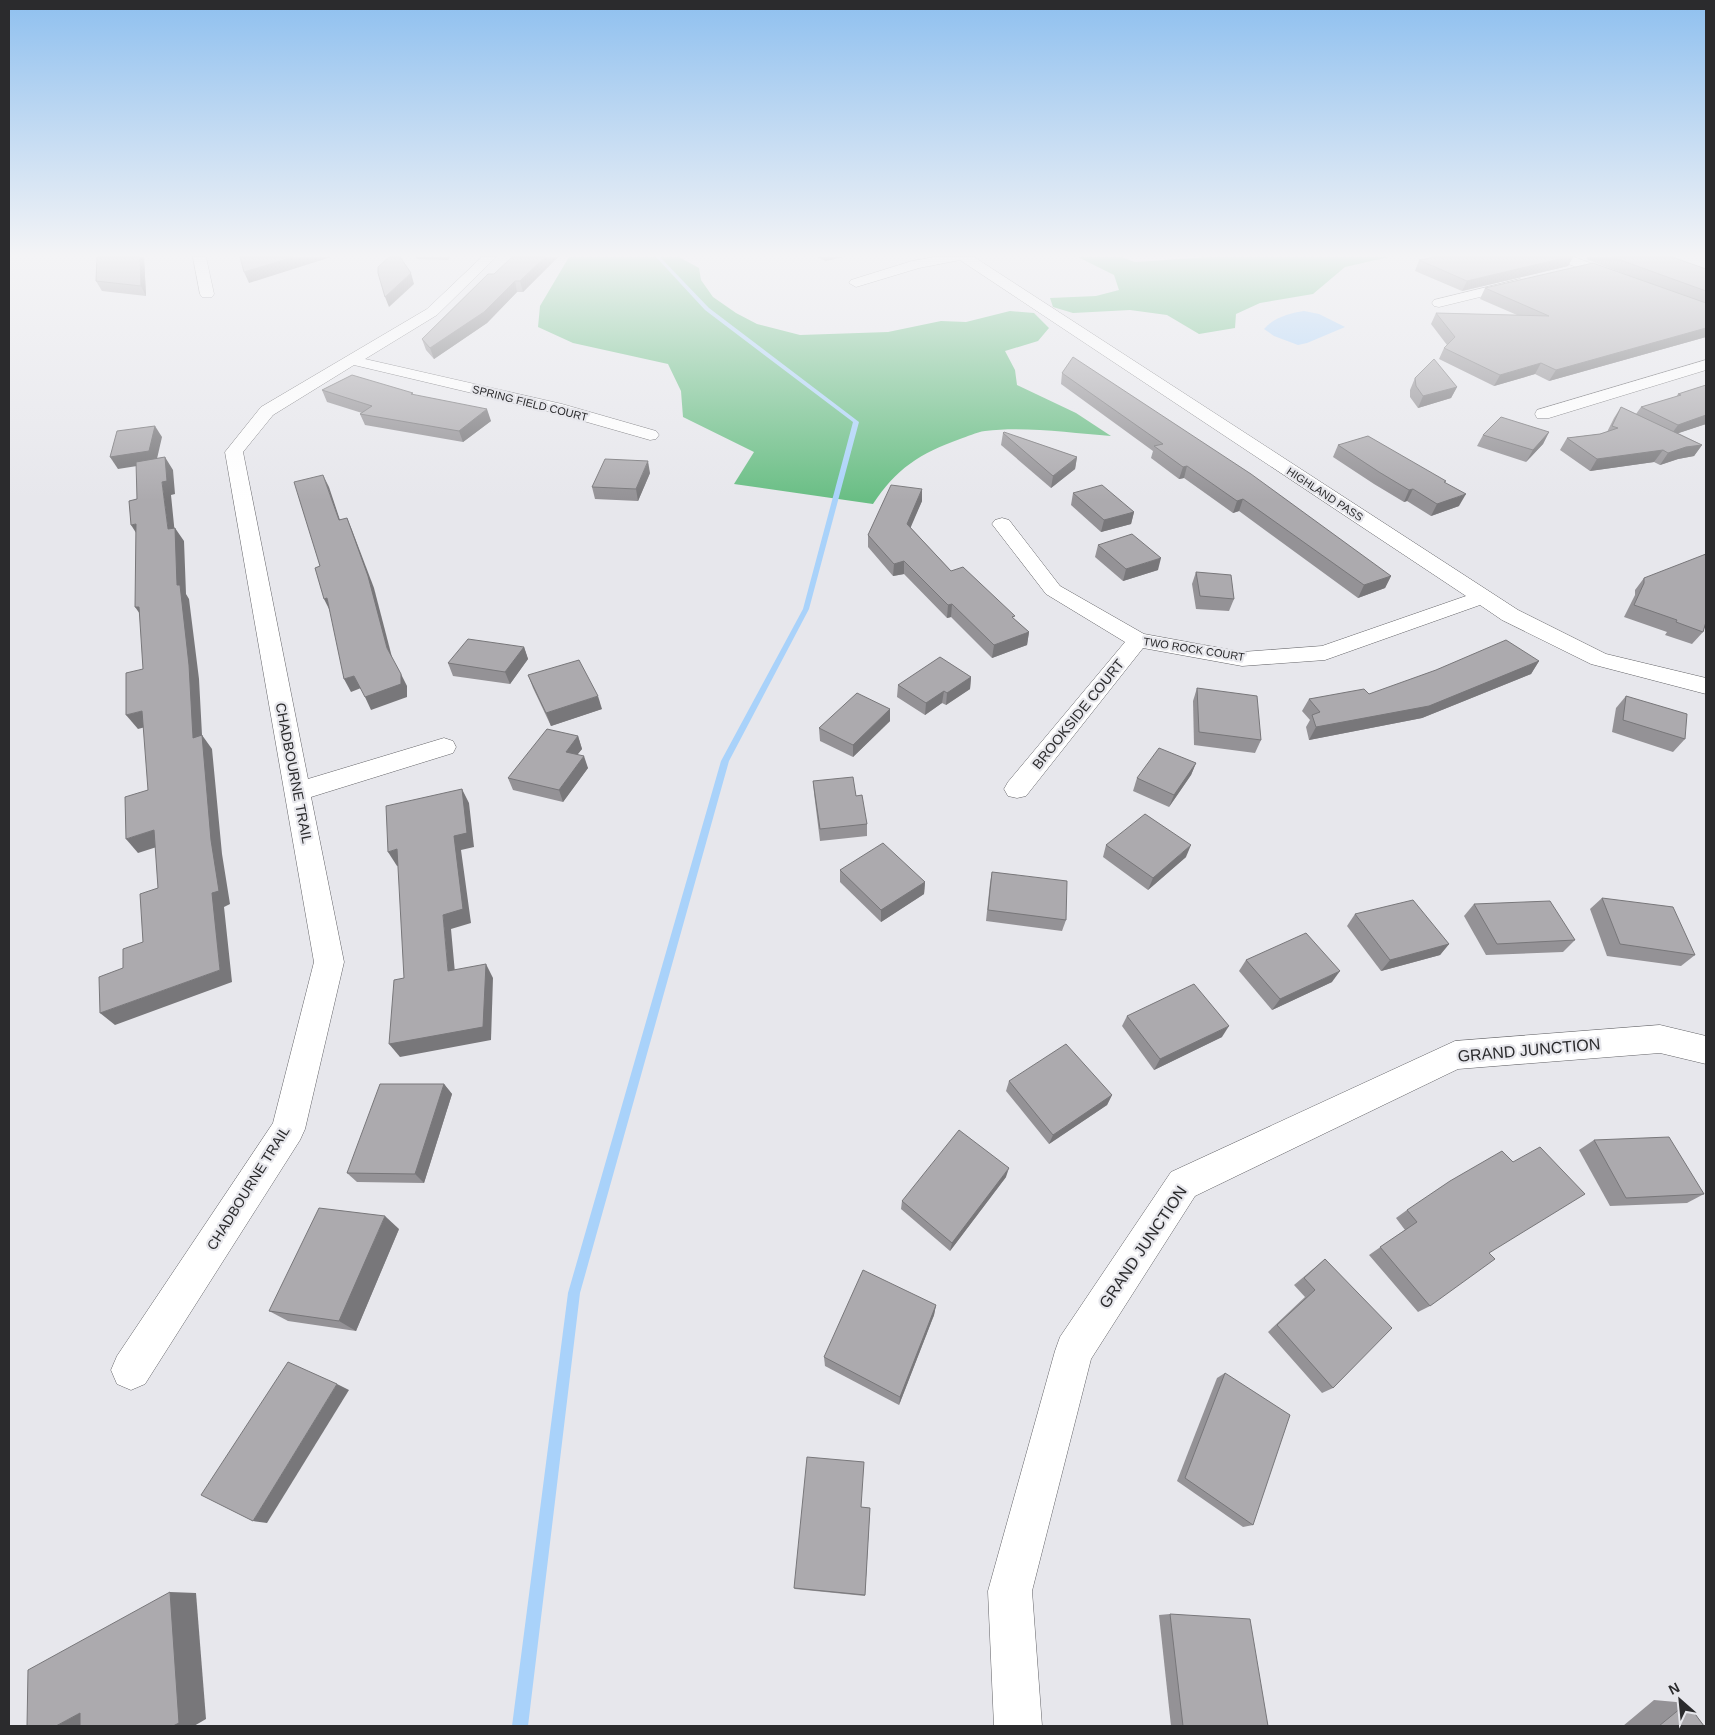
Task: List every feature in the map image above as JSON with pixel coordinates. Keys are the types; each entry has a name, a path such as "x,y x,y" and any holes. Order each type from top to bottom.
{"street":[{"name":"CHADBOURNE TRAIL","path":"131,1370 288,1129 329,962 234,452 267,411 388,338"},
{"name":"HIGHLAND PASS","path":"1088,338 1510,615 1599,659 1706,686"},
{"name":"SPRING FIELD COURT","path":"351,360 556,408 650,435"},
{"path":"1543,414 1706,365"},
{"name":"TWO ROCK COURT","path":"1002,524 1053,590 1138,640 1242,659 1325,653 1482,597"},
{"name":"BROOKSIDE COURT","path":"1017,788 1138,640"},
{"path":"297,792 444,747"},
{"name":"GRAND JUNCTION","path":"1018,1726 1010,1591 1074,1351 1183,1184 1454,1055 1660,1039 1706,1050"}],"green space":[{"path":"562,338 1041,338 1038,341 1005,351 1015,370 1017,385 1076,413 1111,436 1016,429 978,432 921,456 891,481 873,504 734,484 754,452 683,417 681,391 668,364 573,343"}],"water":[{"path":"1279,338 1319,338 1307,343 1298,345"}],"building":[{"path":"423,338 445,338 430,348"},
{"path":"1454,338 1670,338 1556,370 1541,363 1500,375 1444,348"},
{"path":"1073,357 1251,474 1391,576 1364,585 1243,499 1237,501 1187,466 1183,467 1154,446 1163,444 1062,373"},
{"path":"1434,359 1457,387 1423,396 1416,386 1415,378"},
{"path":"352,375 413,393 411,394 487,409 459,431 360,414 372,406 322,390"},
{"path":"1706,385 1706,415 1678,425 1641,407 1681,395 1678,394"},
{"path":"1621,407 1702,445 1686,447 1668,453 1663,450 1597,459 1567,438 1600,434 1618,428 1612,426"},
{"path":"1501,417 1549,432 1533,450 1483,435"},
{"path":"155,426 149,451 110,457 117,431"},
{"path":"1004,432 1077,457 1053,476"},
{"path":"1368,436 1466,494 1437,504 1413,489 1409,490 1338,445"},
{"path":"165,457 167,481 162,482 168,529 175,528 177,585 180,585 189,665 193,738 202,735 211,840 219,891 212,893 220,970 100,1013 99,977 123,968 123,949 143,942 140,894 158,888 154,830 126,839 125,797 148,790 142,711 126,715 126,673 143,669 139,607 135,607 136,524 131,525 129,501 137,499 136,462"},
{"path":"605,459 648,461 636,489 592,487"},
{"path":"323,475 339,520 347,518 368,576 387,648 401,674 401,684 365,697 354,676 344,679 327,598 324,599 315,568 320,566 294,482"},
{"path":"891,485 922,489 907,524 951,571 963,567 1015,616 1012,617 1029,632 994,645 952,604 948,605 904,561 894,564 868,535"},
{"path":"1102,485 1134,512 1104,520 1073,493"},
{"path":"1132,534 1161,558 1126,569 1098,545"},
{"path":"1706,554 1706,622 1703,632 1676,622 1677,620 1634,605 1644,583 1644,578"},
{"path":"1196,572 1231,575 1234,599 1200,596"},
{"path":"468,639 524,647 505,672 448,663"},
{"path":"1506,640 1539,661 1429,706 1316,727 1312,715 1320,712 1309,699 1364,689 1369,694 1436,670"},
{"path":"940,657 971,677 947,693 944,691 926,703 898,685"},
{"path":"579,660 598,696 546,713 528,675"},
{"path":"1197,688 1257,696 1261,740 1199,732"},
{"path":"857,693 890,709 853,745 819,728"},
{"path":"1626,696 1687,714 1685,739 1623,720"},
{"path":"547,729 578,736 566,752 584,756 559,790 508,778"},
{"path":"1159,748 1196,763 1174,795 1137,778"},
{"path":"853,777 856,796 862,795 867,824 820,829 813,781"},
{"path":"462,789 467,833 454,836 463,909 443,915 448,971 486,964 483,1027 389,1044 394,980 404,978 397,849 388,852 386,806"},
{"path":"1145,814 1191,845 1153,878 1106,845"},
{"path":"883,843 925,882 881,910 840,870"},
{"path":"992,872 1067,881 1066,920 988,910"},
{"path":"1602,898 1673,907 1695,955 1620,944"},
{"path":"1413,900 1449,944 1390,960 1355,914"},
{"path":"1550,901 1575,940 1497,944 1474,904"},
{"path":"1306,933 1340,971 1280,999 1246,960"},
{"path":"1194,984 1229,1026 1160,1059 1127,1016"},
{"path":"1066,1044 1112,1095 1053,1135 1009,1081"},
{"path":"380,1084 444,1084 415,1174 347,1173"},
{"path":"959,1130 1009,1168 952,1243 902,1201"},
{"path":"1669,1137 1704,1194 1626,1198 1594,1140"},
{"path":"1540,1147 1585,1194 1489,1253 1495,1259 1430,1306 1380,1247 1417,1222 1407,1210 1450,1181 1502,1151 1513,1162"},
{"path":"319,1208 385,1216 339,1321 269,1311"},
{"path":"1325,1259 1392,1328 1333,1388 1277,1325 1315,1290 1304,1278"},
{"path":"863,1270 936,1305 900,1397 824,1357"},
{"path":"288,1362 337,1384 253,1521 201,1495"},
{"path":"1225,1373 1290,1415 1253,1525 1185,1478"},
{"path":"807,1457 864,1462 861,1507 870,1508 865,1595 794,1588"},
{"path":"170,1592 179,1723 173,1726 80,1726 80,1713 56,1726 27,1726 28,1670"},
{"path":"1170,1614 1250,1619 1268,1726 1183,1726"},
{"path":"1687,1703 1704,1726 1659,1726"}],"waterway":[{"path":"520,1726 574,1293 725,761 806,609 856,422 745,338"}]}
